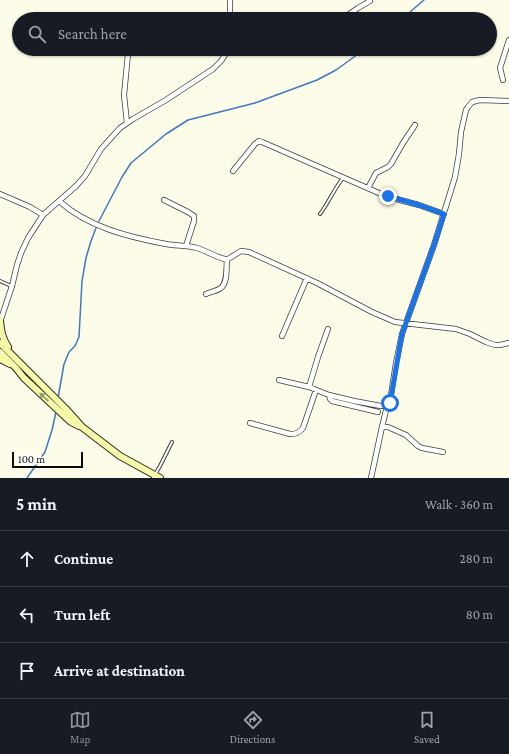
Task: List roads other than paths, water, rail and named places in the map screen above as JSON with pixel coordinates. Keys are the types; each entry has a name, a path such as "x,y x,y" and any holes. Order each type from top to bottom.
{"main road":[{"path":"0,320 1,333 11,353"},
{"path":"0,342 82,427 120,456 155,477"},
{"path":"0,352 24,378 64,416 71,422 82,427"},
{"path":"0,359 16,368"}],"street":[{"path":"230,0 230,12"},
{"path":"352,12 370,1"},
{"path":"502,80 500,68 509,40"},
{"path":"127,123 124,95 128,56"},
{"path":"0,320 24,246 43,215 76,186 85,176 101,149 113,135 127,123 210,72 217,66 224,56"},
{"path":"371,478 387,406 390,402 400,341 444,214 455,177 465,114 472,102 480,100 509,101"},
{"path":"368,188 376,173 391,164 415,125"},
{"path":"233,171 255,144 260,141 388,196 444,214"},
{"path":"0,194 30,207 43,215"},
{"path":"164,200 194,216 194,221 186,246"},
{"path":"58,201 78,216 110,230 146,240 196,248 207,251 223,259 227,259 243,251 260,257 307,278 372,312 395,322 456,329 495,345 509,342"},
{"path":"206,294 220,289 224,284 227,259"},
{"path":"282,336 307,278"},
{"path":"309,387 328,329"},
{"path":"279,380 309,387 329,394 380,406 387,406"},
{"path":"250,423 290,434 300,432 303,428 316,390"},
{"path":"329,394 332,401 378,412"},
{"path":"382,427 406,435 422,448 443,452"}],"lane":[{"path":"320,214 344,177"},
{"path":"0,281 12,286"},
{"path":"155,477 172,442"}],"waterway":[{"path":"410,12 424,0"},
{"path":"99,221 131,163 166,134 188,120 255,103 317,80 336,70 355,56"},
{"path":"58,398 64,364 69,352 75,346 79,337 82,281 86,258 96,228"},
{"path":"27,478 45,452 56,412"}]}
